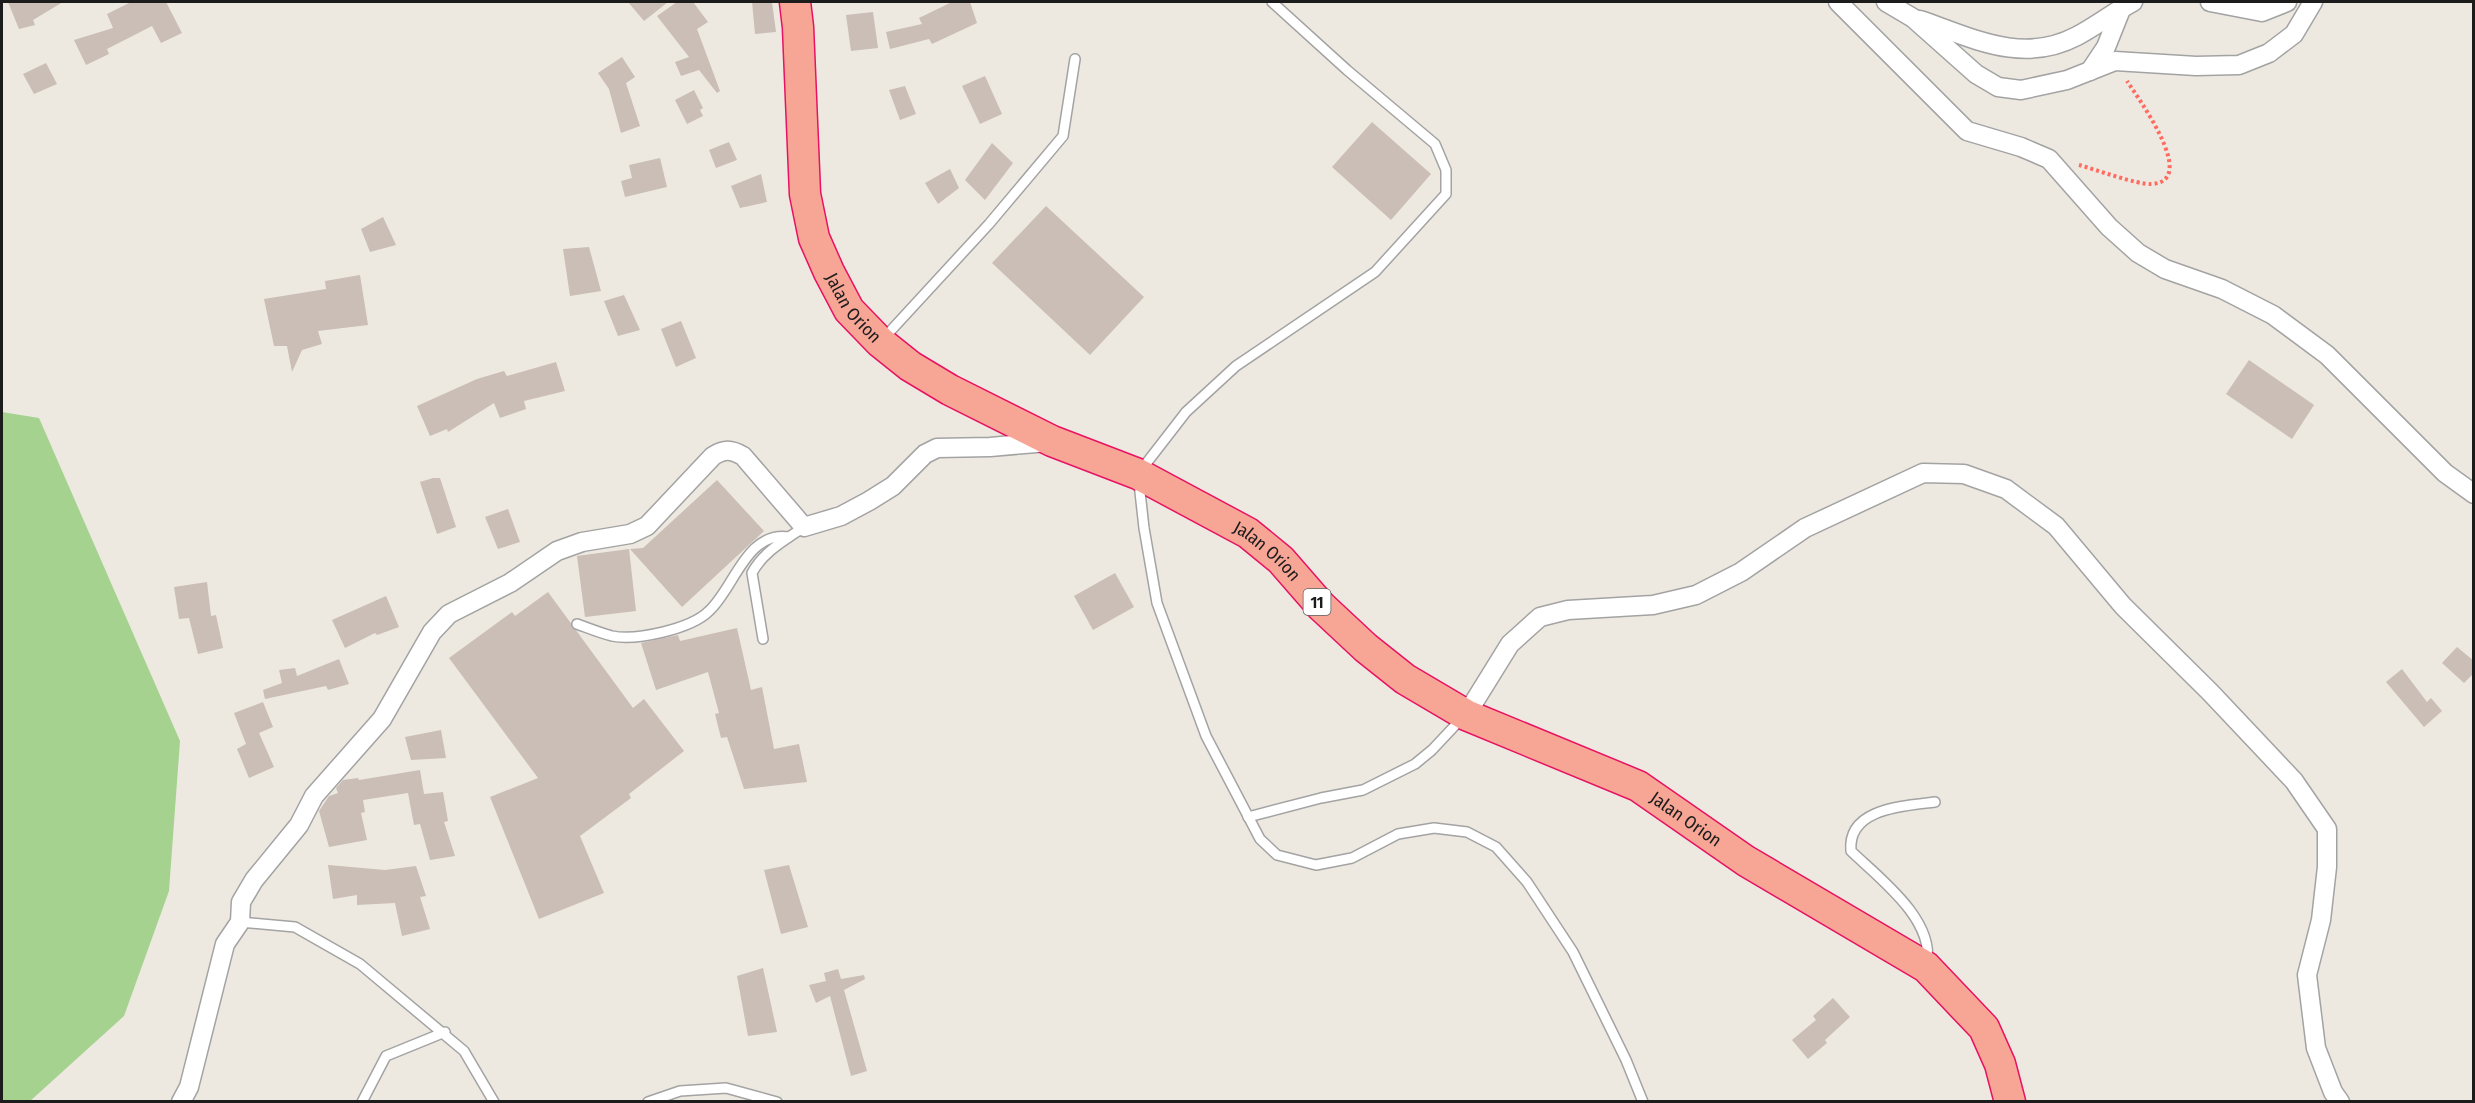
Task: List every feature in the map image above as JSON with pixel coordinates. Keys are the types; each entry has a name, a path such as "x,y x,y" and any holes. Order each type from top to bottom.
{"highway":[{"name":"Jalan Orion","path":"795,2 805,194 814,238 849,310 880,342 910,366 950,390 1052,441 1138,474 1248,533 1281,560 1321,606 1405,680 1466,715 1638,786 1746,861 1926,967 1984,1028 2000,1064 2010,1101"}],"street":[{"path":"1838,2 1967,130 2021,147 2049,159 2109,227 2138,253 2165,269 2222,289 2273,315 2327,355 2445,473 2474,494"},
{"path":"1886,2 1913,18 1982,43 2016,50 2052,45 2076,37 2127,4"},
{"path":"2210,2 2262,12 2287,2"},
{"path":"1913,18 1976,74 1998,87 2021,90 2067,80 2115,61 2196,66 2239,65 2269,53 2294,34 2313,2"},
{"path":"2090,71 2106,47 2127,4"},
{"path":"181,1101 189,1087 225,944 240,922 241,902 254,880 299,825 314,796 382,719 432,632 449,614 510,583 557,550 582,542 630,534 647,526 713,456 722,450 735,451 743,456 796,532 841,516 869,501 893,486 926,454 937,448 990,447 1052,441"},
{"path":"1466,715 1510,644 1540,617 1568,610 1653,605 1696,595 1741,572 1805,528 1923,473 1964,474 2006,489 2056,526 2123,606 2294,781 2326,829 2328,867 2321,920 2307,975 2316,1048 2333,1092 2340,1101"}],"lane":[{"path":"1272,2 1347,70 1435,144 1446,170 1446,194 1375,272 1236,366 1186,412 1138,474 1144,528 1157,603 1206,736 1260,839 1277,855 1316,865 1352,858 1398,834 1434,828 1467,832 1496,847 1527,882 1573,952 1626,1060 1643,1101"},
{"path":"880,342 988,224 1063,136 1075,58"},
{"path":"577,624 613,636 628,637 642,636 697,620 709,611 751,552 764,540 796,532"},
{"path":"763,639 752,573 770,550 796,532"},
{"path":"1248,818 1321,798 1363,790 1415,764 1466,715"},
{"path":"1926,967 1929,949 1923,930 1912,912 1851,851 1850,842 1856,828 1869,816 1891,808 1935,802"},
{"path":"240,922 295,927 360,964 445,1032 464,1051 494,1101"},
{"path":"362,1101 386,1056 445,1032"},
{"path":"648,1101 680,1091 726,1088 777,1101"}],"path":[{"path":"2049,159 2151,184 2165,178 2170,172 2170,160 2157,128 2115,61"}],"green space":[{"path":"2,412 39,418 180,741 169,891 124,1016 29,1102 2,1101"}],"building":[{"path":"8,2 63,2 33,20 35,25 19,29"},
{"path":"131,2 166,2 182,33 161,43 152,26 107,49 109,54 86,65 74,40 113,28 107,14"},
{"path":"628,2 668,2 644,21"},
{"path":"677,2 693,2 708,22 697,29 720,91 717,93 699,70 681,76 675,62 689,57 657,16"},
{"path":"752,2 772,2 776,32 755,34"},
{"path":"952,2 970,2 977,23 932,44 929,39 890,49 886,32 922,24 919,18"},
{"path":"873,12 878,48 851,51 846,15"},
{"path":"622,57 635,77 626,83 640,126 621,133 609,89 598,73"},
{"path":"46,63 57,84 34,94 23,74"},
{"path":"985,76 1002,114 980,124 962,86"},
{"path":"905,86 916,114 900,120 889,90"},
{"path":"694,90 703,108 700,110 703,116 687,124 675,100"},
{"path":"1372,122 1431,174 1391,220 1332,167"},
{"path":"729,142 737,160 716,168 709,150"},
{"path":"992,143 1013,163 985,200 965,180"},
{"path":"660,158 667,187 625,197 621,181 632,178 629,165"},
{"path":"950,169 959,188 938,204 925,183"},
{"path":"761,174 767,202 740,208 731,186"},
{"path":"1046,206 1144,297 1090,355 992,263"},
{"path":"383,217 396,245 370,252 361,229"},
{"path":"589,247 601,291 570,296 563,249"},
{"path":"360,275 368,325 318,331 322,344 302,350 292,372 287,346 274,346 264,299 326,289 325,281"},
{"path":"624,295 640,330 618,336 604,301"},
{"path":"681,321 696,358 676,367 661,329"},
{"path":"2249,360 2314,405 2292,439 2226,394"},
{"path":"556,362 565,391 524,401 526,409 500,418 494,403 448,432 447,429 430,436 417,406 477,379 504,371 507,376"},
{"path":"440,478 456,527 437,534 420,482"},
{"path":"717,480 764,531 682,607 630,549 643,548"},
{"path":"508,509 520,542 498,549 485,517"},
{"path":"629,549 636,611 585,617 577,556"},
{"path":"1115,573 1134,607 1093,630 1074,596"},
{"path":"207,582 211,616 216,615 223,648 198,654 189,618 179,619 174,587"},
{"path":"548,592 633,708 644,699 684,751 629,794 631,798 580,836 604,893 539,919 490,797 538,778 449,658 512,612 515,616"},
{"path":"386,596 399,627 377,635 375,633 345,648 332,620"},
{"path":"737,628 751,690 762,687 774,749 799,744 807,782 744,789 727,737 721,738 715,714 719,713 708,672 656,690 641,643 678,635 680,641"},
{"path":"2457,647 2474,661 2474,673 2464,683 2442,663"},
{"path":"339,659 349,684 328,690 326,686 265,699 263,690 282,683 279,670 295,668 297,676"},
{"path":"2402,669 2427,702 2431,698 2442,711 2424,727 2386,682"},
{"path":"263,702 273,727 259,733 274,767 249,778 237,749 246,744 234,713"},
{"path":"441,730 446,758 411,760 405,737"},
{"path":"420,770 424,794 443,792 448,821 444,822 455,856 430,860 420,824 414,825 408,793 363,800 365,812 361,813 367,840 329,847 319,811 329,796 338,793 336,788 343,780 358,778 359,780"},
{"path":"328,865 385,870 416,866 426,896 420,897 430,929 402,936 395,903 357,905 357,895 333,899"},
{"path":"789,865 808,927 781,934 764,870"},
{"path":"763,968 777,1032 748,1036 737,976"},
{"path":"838,969 841,979 864,975 865,979 844,990 867,1071 851,1076 830,996 816,1003 809,985 826,981 824,973"},
{"path":"1833,998 1850,1017 1825,1040 1827,1043 1808,1059 1792,1040 1816,1020 1813,1016"}]}
